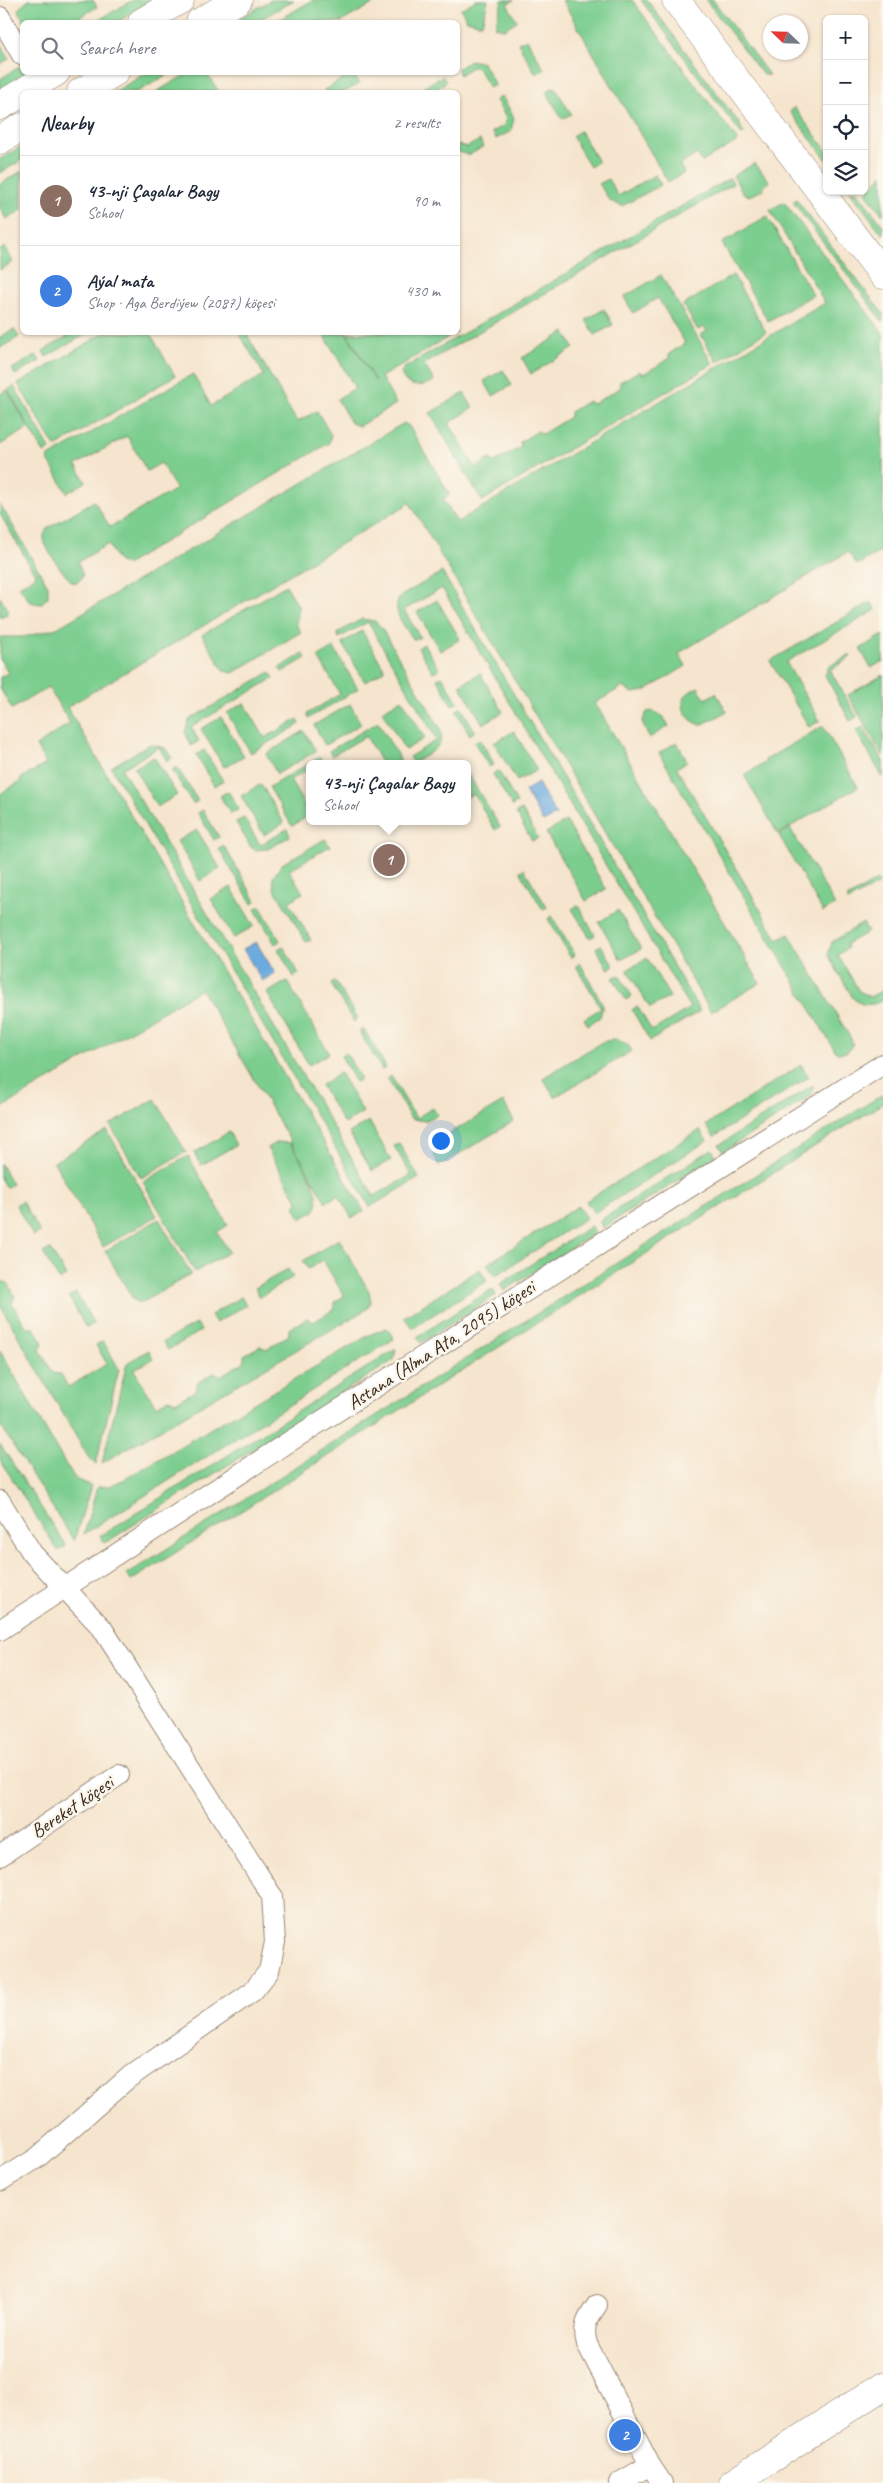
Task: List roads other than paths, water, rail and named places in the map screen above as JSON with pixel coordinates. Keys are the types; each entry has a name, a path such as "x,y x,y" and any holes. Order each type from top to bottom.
{"street":[{"path":"145,20 180,0"},
{"path":"203,20 238,0"},
{"path":"676,0 883,275"},
{"path":"0,17 20,52"},
{"path":"26,90 51,75"},
{"path":"84,90 110,75"},
{"path":"0,106 20,94"},
{"path":"0,140 20,128"},
{"name":"Astana (Alma Ata, 2095) köçesi","path":"0,1630 284,1445 883,1064"},
{"path":"0,1502 32,1552 102,1628 272,1896 276,1942 268,1971 253,1991 128,2078 36,2158 0,2181"},
{"name":"Bereket köçesi","path":"0,1856 120,1775"},
{"path":"597,2305 587,2318 584,2328 587,2344 650,2465 662,2483"},
{"path":"733,2483 883,2386"},
{"path":"619,2483 650,2465"}],"water":[{"path":"538,783 556,815 543,822 525,791"},
{"path":"256,942 275,973 262,981 243,949"}],"place":[{"name":"43-nji Çagalar Bagy","path":"389,860"},
{"name":"Aýal mata","path":"625,2435"}]}
